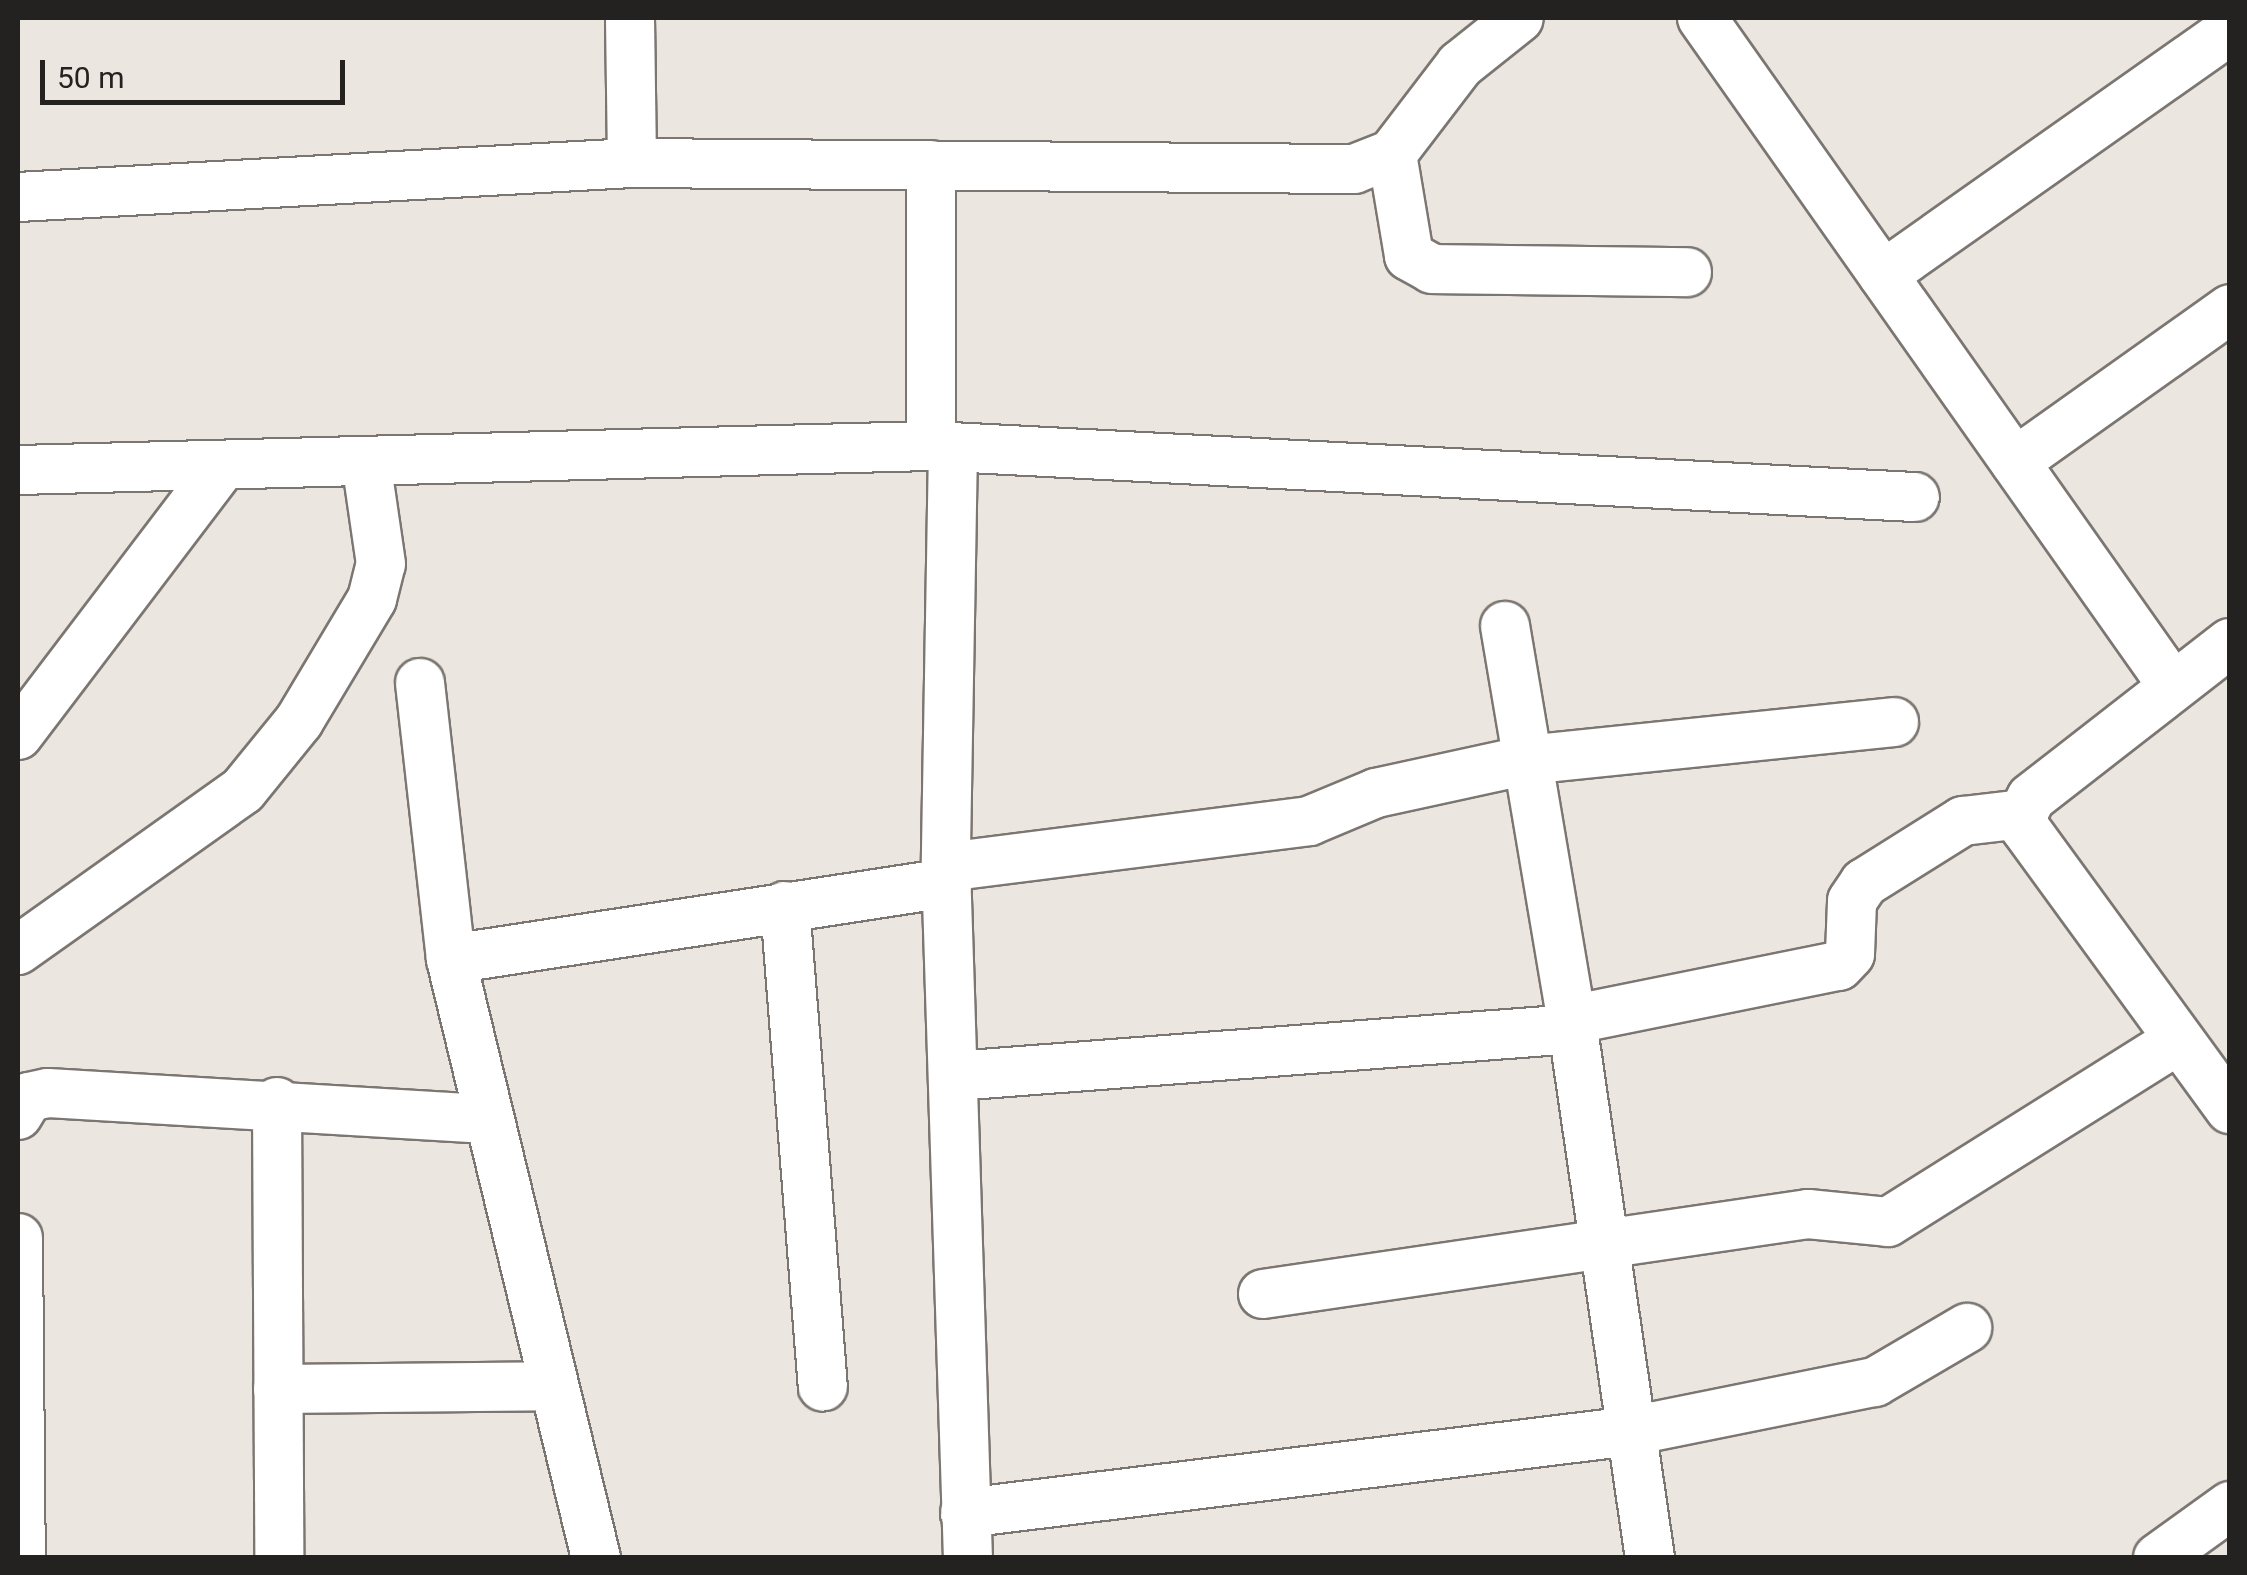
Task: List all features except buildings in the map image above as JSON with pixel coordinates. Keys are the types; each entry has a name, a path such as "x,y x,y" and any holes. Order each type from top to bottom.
{"street":[{"path":"630,18 632,164"},
{"path":"18,197 632,164 1354,169 1392,154 1460,64 1520,18"},
{"path":"1702,18 2172,685"},
{"path":"1883,275 2230,30"},
{"path":"1392,154 1408,256 1432,269 1687,272"},
{"path":"931,166 942,447 946,875 967,1535 1631,1432 1875,1382 1967,1328"},
{"path":"2015,462 2230,308"},
{"path":"18,470 942,447 1915,496"},
{"path":"18,950 244,790 299,721 372,599 381,564 366,460"},
{"path":"18,734 223,465"},
{"path":"1505,626 1572,1024 1650,1558"},
{"path":"2230,643 2031,798 2023,814 2026,828 2230,1110"},
{"path":"420,684 450,959 596,1558"},
{"path":"450,959 785,906 946,875 1309,821 1376,793 1527,760 1894,722"},
{"path":"955,1076 1572,1024 1839,966 1850,954 1852,900 1864,883 1962,821 2023,814"},
{"path":"785,906 823,1386"},
{"path":"1263,1294 1808,1214 1888,1222 2178,1040"},
{"path":"18,1115 29,1098 48,1093 277,1102 487,1118"},
{"path":"277,1102 279,1558"},
{"path":"18,1238 21,1558"},
{"path":"278,1389 552,1386"},
{"path":"2158,1558 2230,1506"}]}
